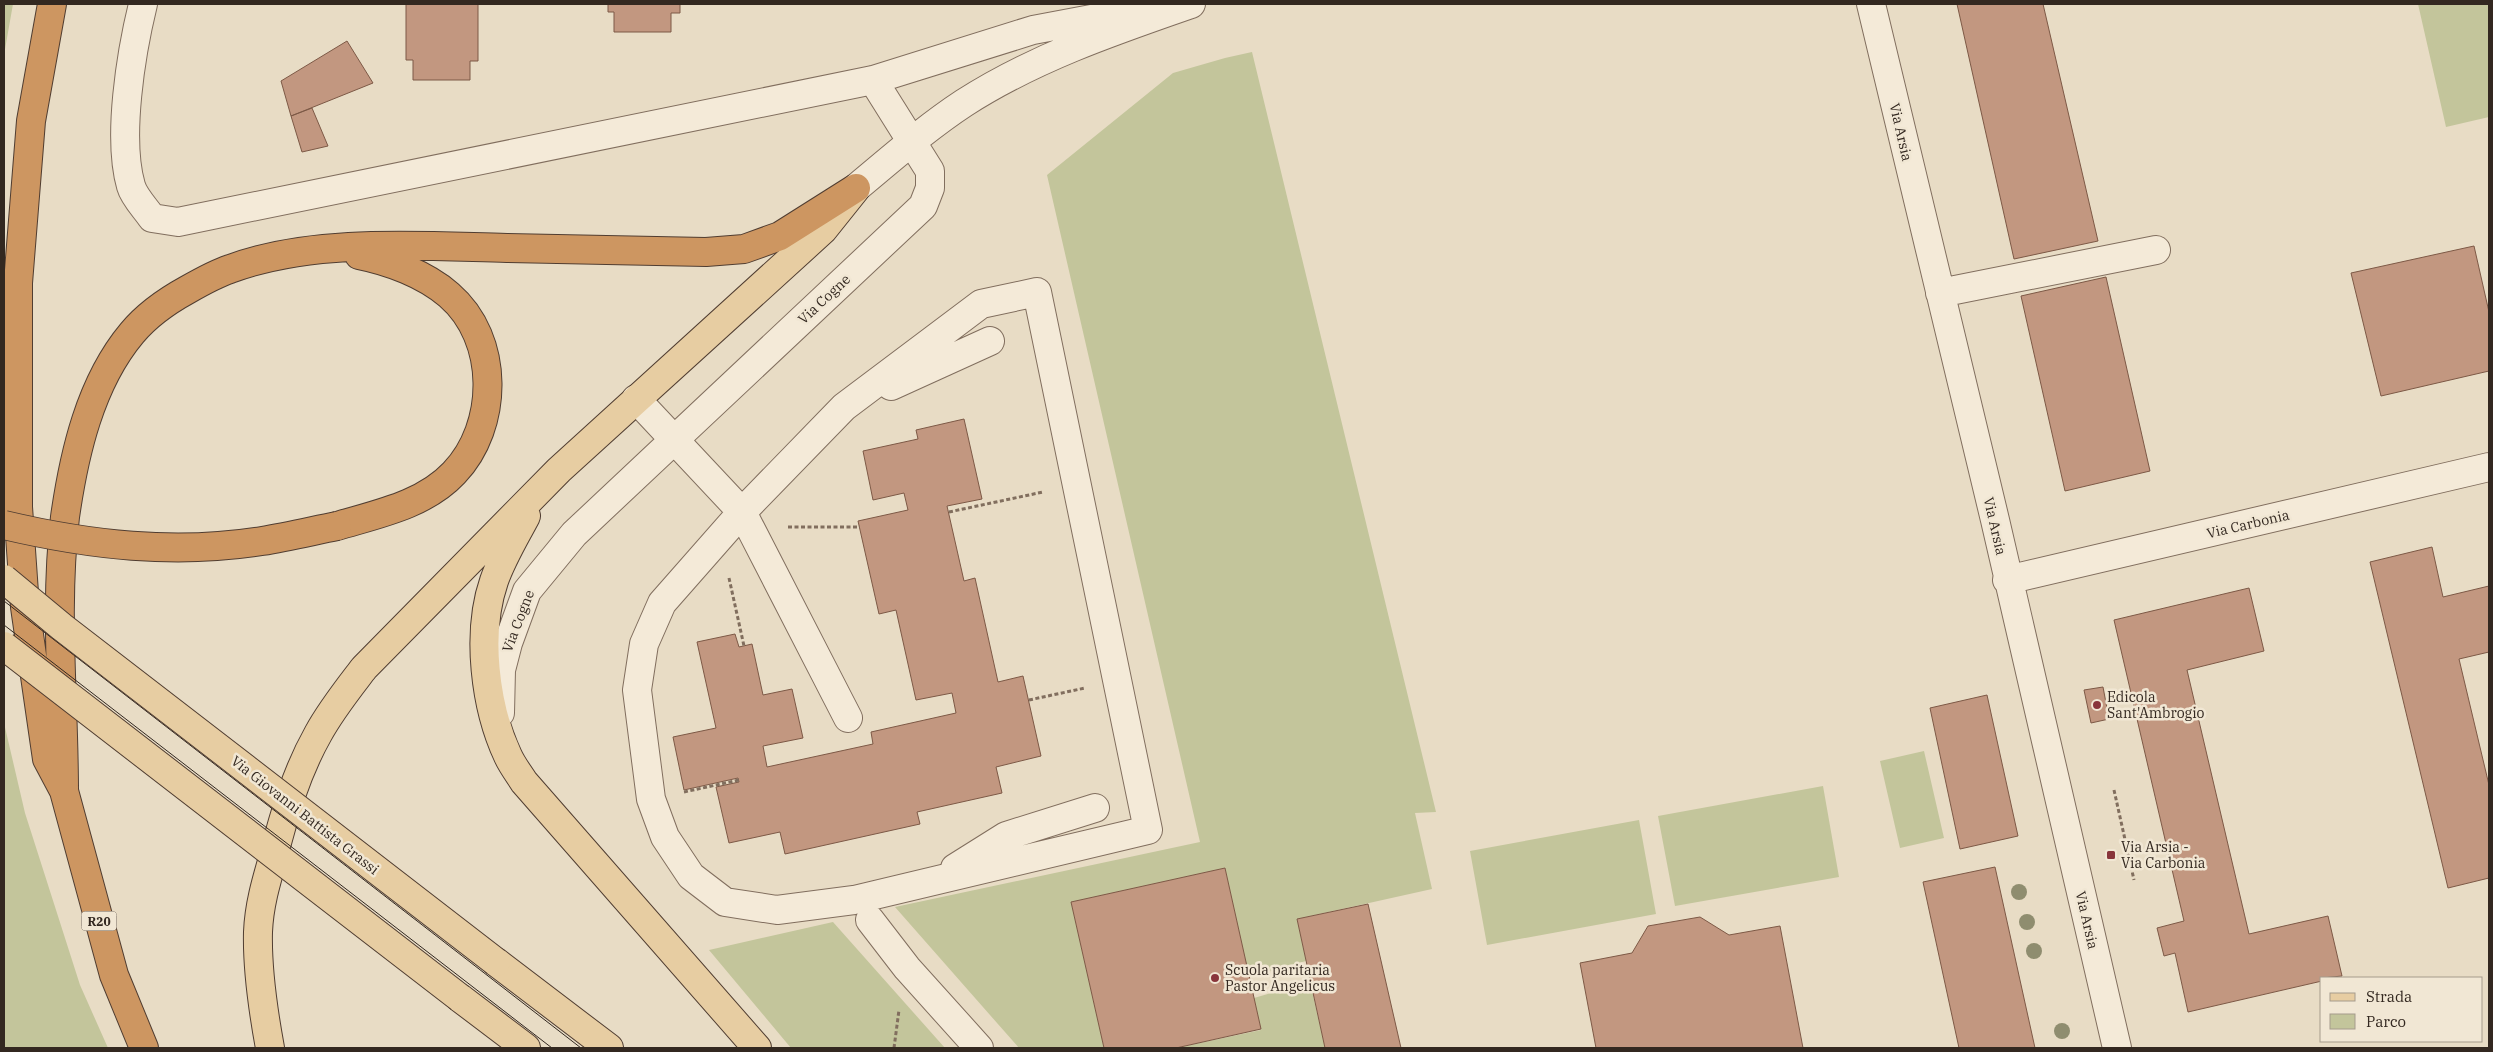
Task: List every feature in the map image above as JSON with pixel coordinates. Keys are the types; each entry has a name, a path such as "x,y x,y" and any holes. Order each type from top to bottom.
{"highway":[{"name":"R20","path":"52,4 33,111 23,203 18,283 16,430 18,507 25,607 47,759 64,791 114,975 144,1048"},
{"path":"64,791 60,598 65,518 84,429 97,393 111,363 133,332 156,310 180,294 229,269 287,253 408,246 706,252 744,249 780,236 856,188"},
{"path":"4,526 92,542 172,548 262,541 337,526 414,501 436,489 453,474 467,457 478,436 486,412 488,389 482,348 474,327 464,310 448,294 393,264 361,256 320,250"}],"main road":[{"path":"270,1048 263,1012 260,970 258,931 262,896 285,810 302,766 319,732 364,668 559,470 823,230 856,188"},
{"path":"559,470 526,516 494,581 488,605 485,632 486,667 490,698 502,739 508,756 524,782 757,1048"},
{"name":"Via Giovanni Battista Grassi","path":"4,580 70,634 609,1048"},
{"path":"4,646 526,1048"}],"street":[{"path":"143,4 137,27 123,135 131,188 152,218 178,222 873,80 1033,30 1171,4"},
{"path":"856,188 912,142 964,104 1002,81 1088,40 1191,4"},
{"name":"Via Arsia","path":"1871,4 2117,1048"},
{"name":"Via Cogne","path":"502,739 499,699 501,670 508,643 527,591 574,534 923,206 930,188 930,171 873,80"},
{"path":"1940,293 2156,250"},
{"path":"1037,292 1148,830 854,900 777,910 725,902 691,876 665,837 651,799 637,690 644,644 662,603 720,538 746,519 844,407 981,304 1037,292"},
{"path":"844,407 990,341"},
{"path":"636,399 746,519 848,718"},
{"name":"Via Carbonia","path":"2007,580 2489,467"},
{"path":"936,880 1006,836 1095,808"},
{"path":"870,920 908,968 979,1048"}],"path":[{"path":"949,512 1077,485"},
{"path":"746,519 860,528"},
{"path":"720,538 744,646"},
{"path":"1029,700 1118,682"},
{"path":"651,799 739,780"},
{"path":"2114,790 2134,880"}],"green space":[{"path":"4,4 13,4 4,55"},
{"path":"2418,4 2489,4 2489,117 2446,127"},
{"path":"1252,52 1436,812 1415,813 1432,889 1297,919 1306,961 1249,976 1225,868 1071,902 1104,1048 1019,1048 895,907 1200,842 1047,175 1173,73"},
{"path":"4,723 25,813 80,985 108,1048 4,1048"},
{"path":"1924,751 1944,838 1900,848 1880,761"},
{"path":"1823,786 1839,877 1675,906 1658,816"},
{"path":"1639,820 1656,914 1487,945 1470,851"},
{"path":"833,922 945,1048 791,1048 709,950"},
{"path":"1310,982 1325,1048 1176,1048 1261,1030 1254,998"}],"building":[{"path":"406,4 478,4 478,61 470,61 470,80 413,80 413,60 406,60"},
{"path":"608,4 680,4 680,13 671,13 671,32 614,32 614,12 608,12"},
{"path":"1957,4 2043,4 2098,241 2014,259"},
{"path":"347,41 373,83 291,116 281,81"},
{"path":"312,108 328,146 302,152 291,116"},
{"path":"2474,246 2489,312 2489,371 2381,396 2351,273"},
{"path":"2106,277 2150,471 2065,491 2021,296"},
{"path":"964,419 982,499 947,506 964,581 975,578 998,682 1023,676 1041,756 996,767 1002,793 917,812 920,824 785,854 780,832 729,843 716,787 739,782 738,778 684,790 673,737 716,728 697,642 735,634 739,647 752,644 763,695 792,689 803,738 763,746 767,767 873,744 871,732 956,713 952,693 916,700 896,610 879,614 858,521 908,510 904,493 873,500 863,451 918,439 916,430"},
{"path":"2432,547 2443,597 2489,586 2489,652 2459,659 2489,785 2489,878 2448,888 2370,562"},
{"path":"2249,588 2264,651 2187,670 2249,934 2328,916 2342,976 2320,977 2320,981 2188,1012 2175,953 2164,956 2157,928 2184,921 2114,620"},
{"name":"Edicola Sant'Ambrogio","path":"2103,687 2109,719 2091,723 2084,690"},
{"path":"1987,695 2018,836 1960,849 1930,708"},
{"path":"1995,867 2035,1048 1959,1048 1923,882"},
{"path":"1225,868 1261,1029 1176,1048 1104,1048 1071,902"},
{"path":"1368,904 1401,1048 1325,1048 1297,919"},
{"path":"1700,917 1729,935 1780,926 1803,1048 1596,1048 1580,963 1632,953 1648,926"}],"tram line":[{"path":"4,601 581,1048"},
{"path":"4,625 552,1048"}],"place":[{"name":"Edicola Sant'Ambrogio","path":"2097,705"},
{"name":"Via Arsia - Via Carbonia","path":"2111,855"},
{"name":"Scuola paritaria Pastor Angelicus","path":"1215,978"}]}
